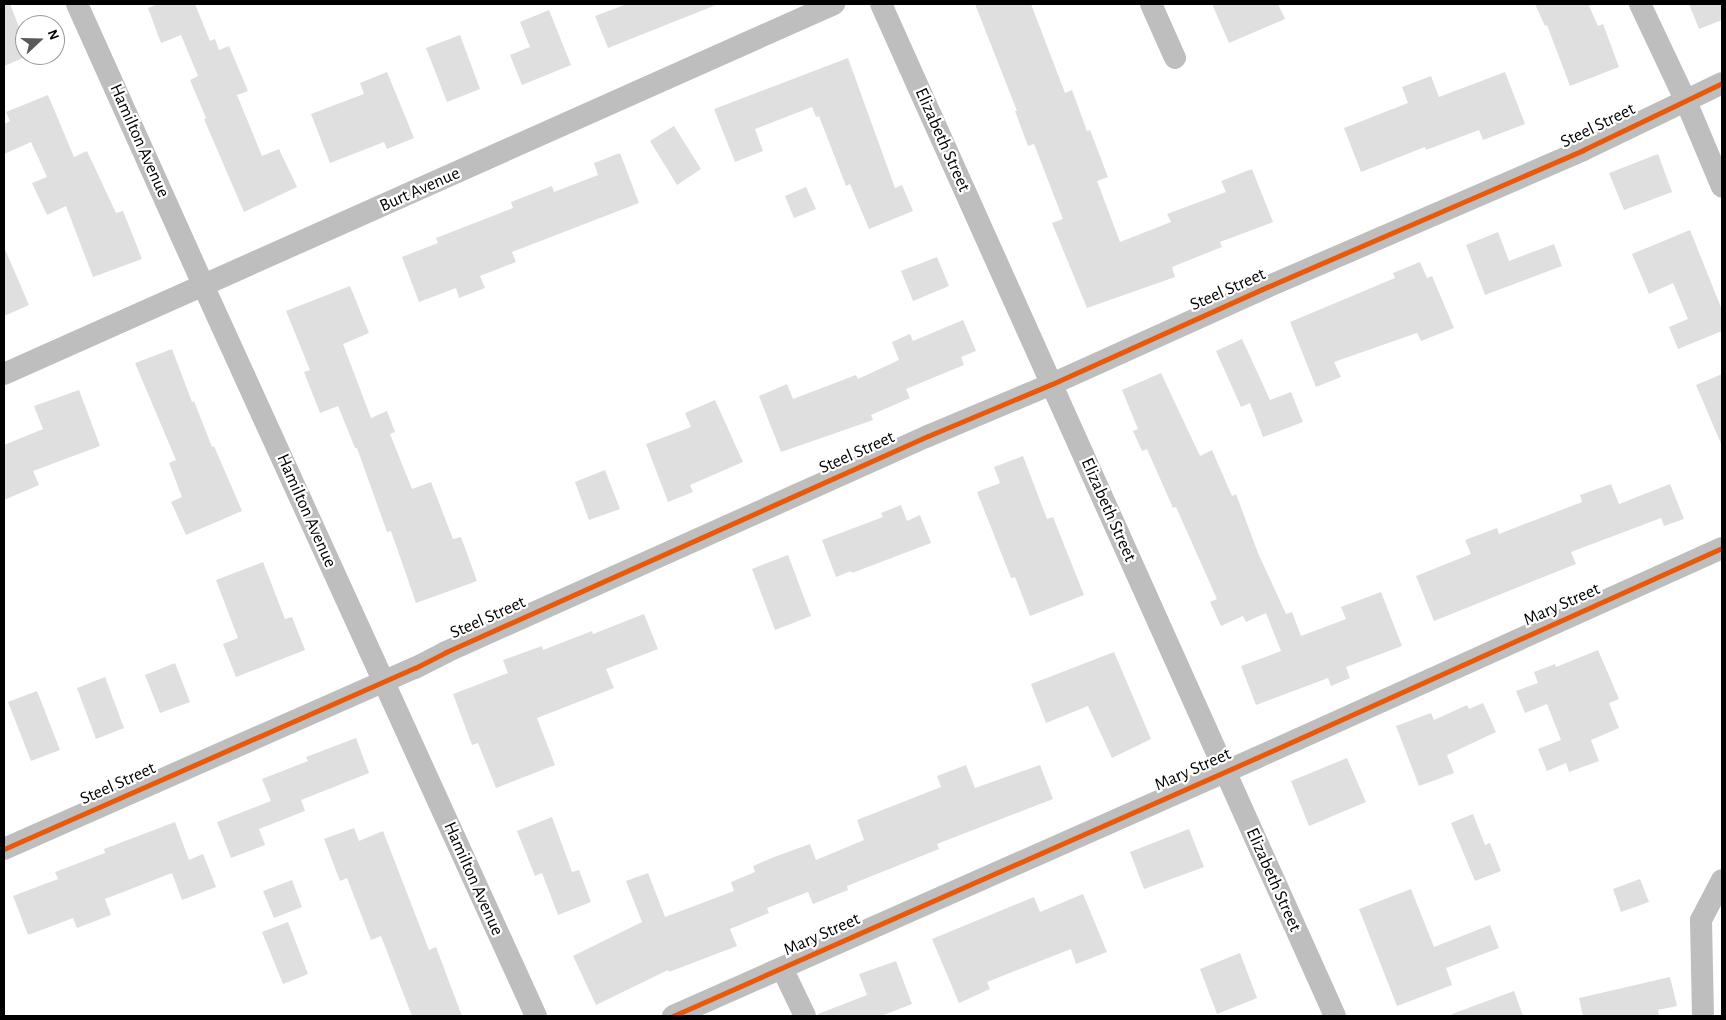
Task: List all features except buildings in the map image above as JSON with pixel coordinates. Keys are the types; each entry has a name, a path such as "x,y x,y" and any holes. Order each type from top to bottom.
{"street":[{"name":"Hamilton Avenue","path":"78,4 203,285 536,1016"},
{"name":"Burt Avenue","path":"4,374 834,4"},
{"name":"Elizabeth Street","path":"881,4 1335,1016"},
{"path":"1151,4 1175,58"},
{"path":"1640,4 1685,99 1722,187"},
{"name":"Steel Street","path":"4,849 384,682 928,436 1052,384 1267,287 1583,150 1685,99 1722,83"},
{"name":"Mary Street","path":"673,1016 1722,548"},
{"path":"1703,1016 1701,920 1722,880"},
{"path":"782,968 805,1016"}],"cycle path":[{"path":"4,849 415,668 446,652 928,436 1052,384 1267,287 1583,150 1722,83"},
{"path":"673,1016 1256,758 1722,548"}]}
